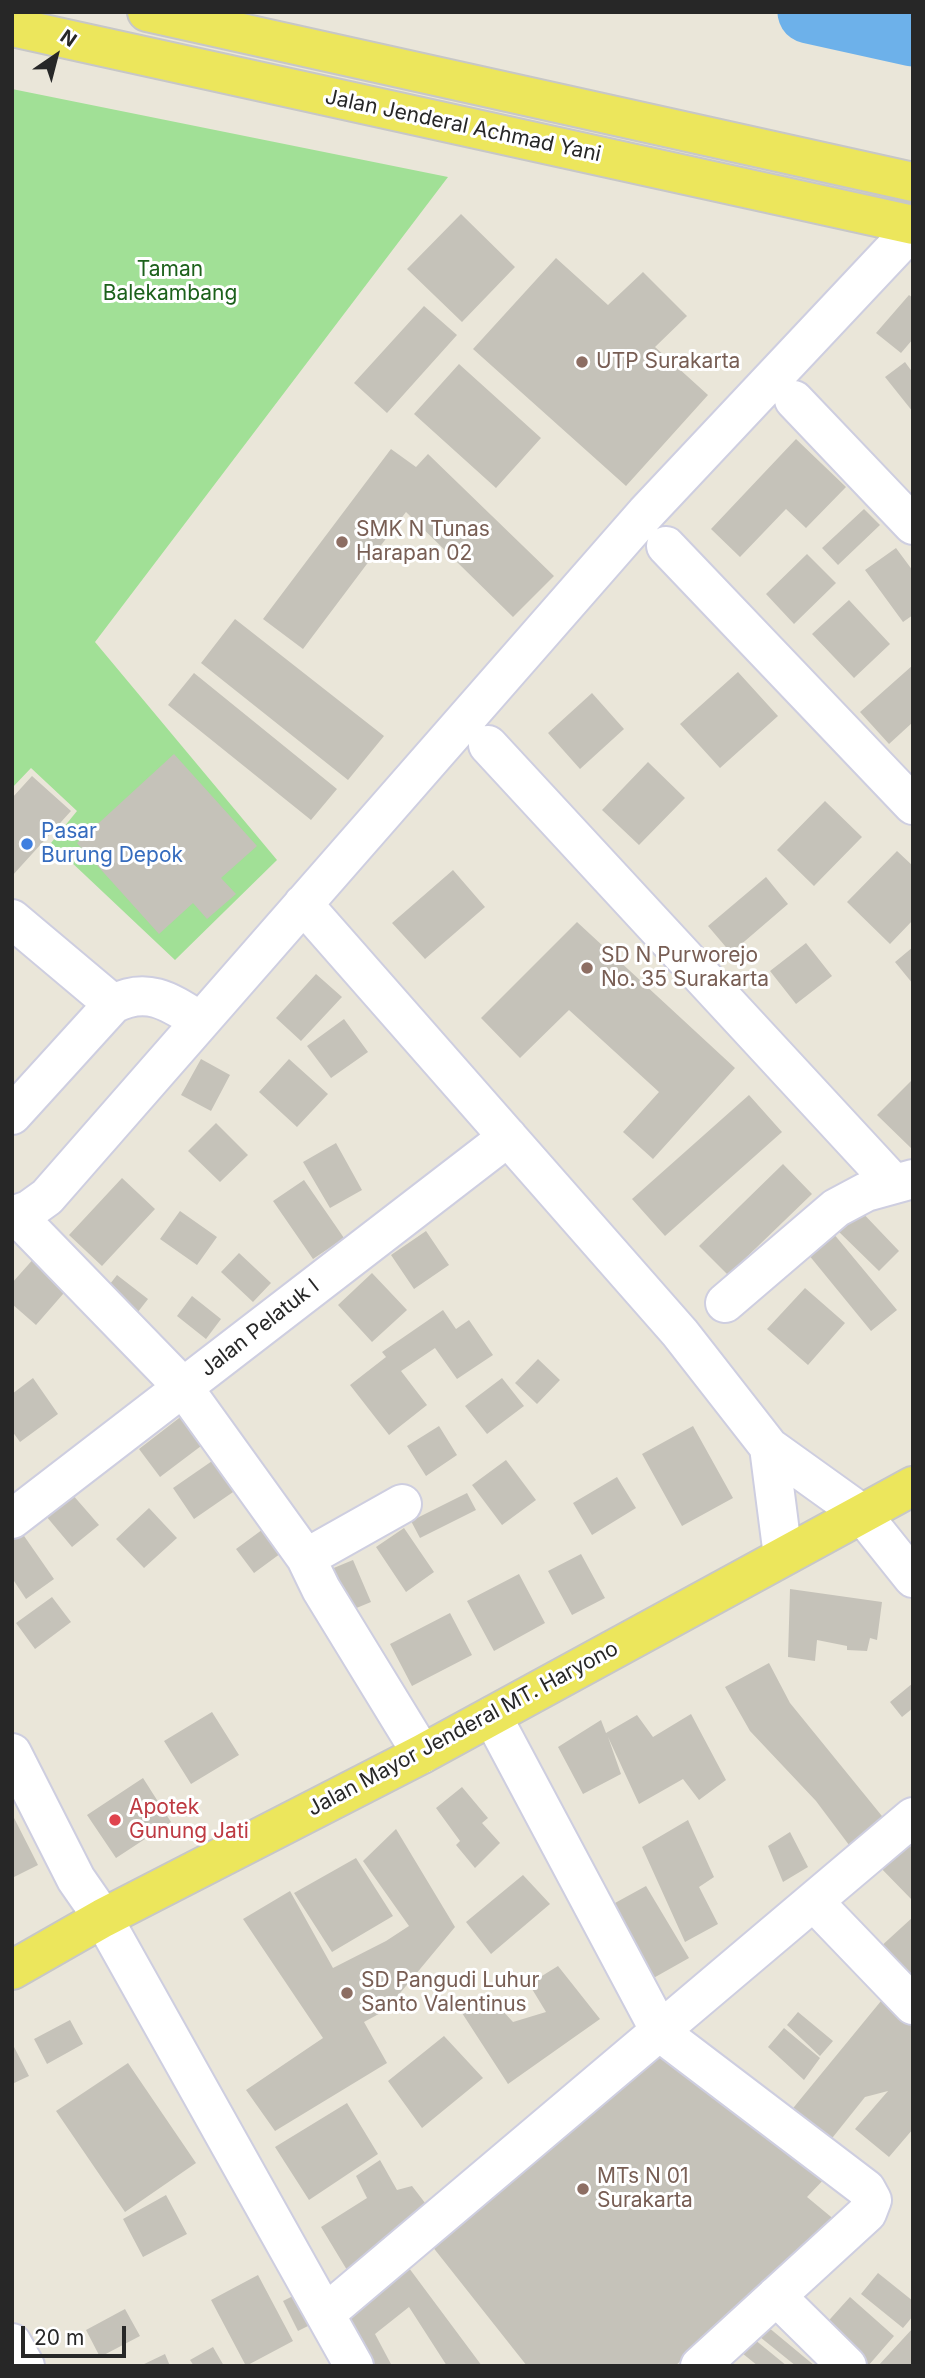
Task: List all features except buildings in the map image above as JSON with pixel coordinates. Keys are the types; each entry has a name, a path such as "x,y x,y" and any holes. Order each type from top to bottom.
{"main road":[{"path":"147,57 152,13"},
{"name":"Jalan Jenderal Achmad Yani","path":"152,13 913,182"},
{"name":"Jalan Jenderal Achmad Yani","path":"12,27 913,227"},
{"name":"Jalan Mayor Jenderal MT. Haryono","path":"12,1970 103,1918 422,1754 913,1486"}],"street":[{"path":"422,1754 321,1589 306,1558 183,1387 15,1216 47,1197 646,513 913,227"},
{"path":"793,400 913,525"},
{"path":"666,545 913,805"},
{"path":"488,745 903,1182 866,1192 836,1208 725,1303"},
{"path":"303,904 680,1333 769,1447 861,1513 913,1578"},
{"path":"12,919 113,1004"},
{"path":"12,1115 113,1004 144,994 165,998 200,1021"},
{"name":"Jalan Pelatuk I","path":"12,1519 508,1137"},
{"path":"769,1447 783,1556"},
{"path":"306,1558 402,1504"},
{"path":"492,1716 661,2033 866,2189 872,2200 867,2213 700,2366"},
{"path":"12,1753 76,1878 103,1918 354,2366"},
{"path":"325,2314 661,2033 913,1817"},
{"path":"814,1902 913,2005"},
{"path":"776,2296 847,2366"},
{"path":"12,2343 25,2366"}],"green space":[{"name":"Taman Balekambang","path":"12,89 448,177 95,642 277,860 175,960 51,843 77,811 31,768 12,788"}],"waterway":[{"path":"809,12 913,35"}],"place":[{"name":"UTP Surakarta","path":"582,362"},
{"name":"SMK N Tunas Harapan 02","path":"342,542"},
{"name":"Pasar Burung Depok","path":"27,844"},
{"name":"SD N Purworejo No. 35 Surakarta","path":"587,968"},
{"name":"Apotek Gunung Jati","path":"115,1820"},
{"name":"SD Pangudi Luhur Santo Valentinus","path":"347,1993"},
{"name":"MTs N 01 Surakarta","path":"583,2189"}]}
